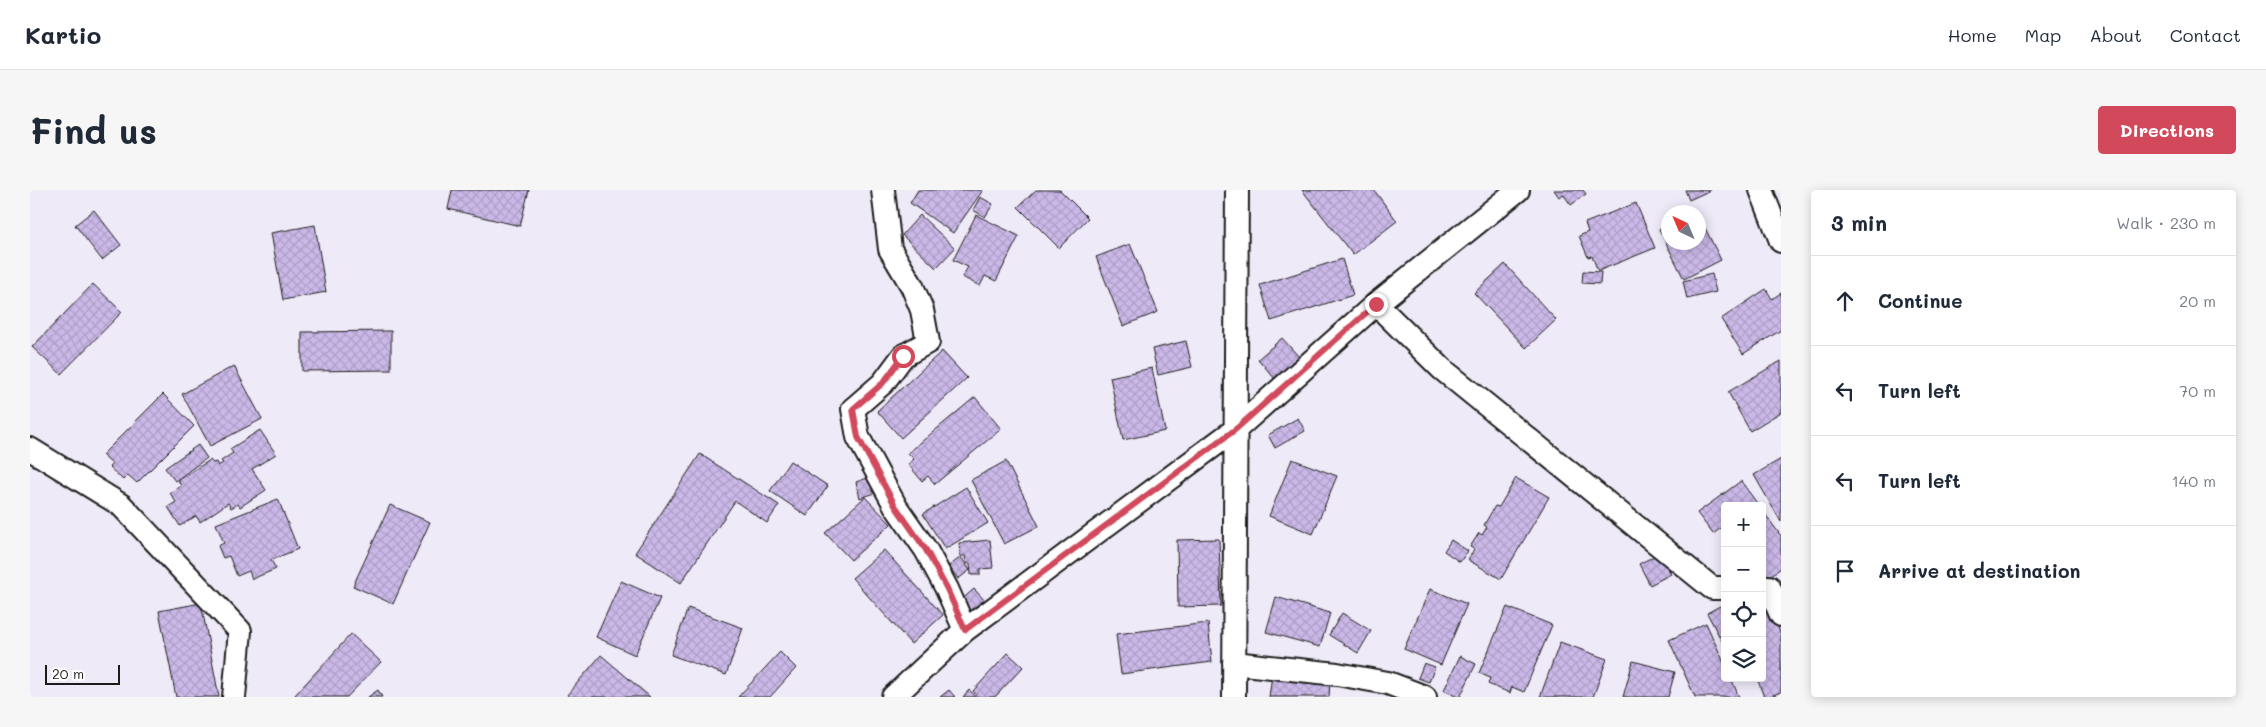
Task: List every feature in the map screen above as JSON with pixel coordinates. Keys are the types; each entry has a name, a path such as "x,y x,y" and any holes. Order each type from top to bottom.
{"street":[{"path":"883,190 890,249 912,286 922,310 928,342 903,356 883,383 853,409 858,437 896,507 926,550 947,589 965,630"},
{"path":"1234,697 1237,190"},
{"path":"892,697 965,630 1236,429 1376,304 1518,190"},
{"path":"1761,190 1781,241"},
{"path":"1376,304 1450,376 1712,588 1721,588"},
{"path":"30,449 121,505 240,631 234,697"},
{"path":"1766,587 1769,587 1781,615"},
{"path":"1234,663 1337,674 1388,683 1425,697"}],"building":[{"path":"452,190 529,190 520,226 448,209"},
{"path":"918,190 983,190 953,233 910,203"},
{"path":"1036,190 1060,190 1088,218 1059,248 1018,207"},
{"path":"1302,190 1374,190 1397,221 1353,255"},
{"path":"1554,190 1583,190 1586,194 1571,205 1563,194 1559,197"},
{"path":"1685,190 1711,190 1689,200"},
{"path":"980,197 993,204 985,217 973,210"},
{"path":"1636,203 1655,248 1598,271 1592,256 1588,257 1579,236 1588,232 1585,223"},
{"path":"94,210 121,245 102,260 75,225"},
{"path":"920,215 955,248 936,268 902,235"},
{"path":"976,215 1019,236 996,281 985,276 980,286 962,277 968,267 953,260"},
{"path":"315,225 326,292 283,300 271,233"},
{"path":"1706,230 1721,260 1684,279 1670,250 1706,250"},
{"path":"1130,244 1158,312 1123,326 1096,257"},
{"path":"1342,259 1353,295 1271,321 1260,285"},
{"path":"1505,264 1556,320 1526,348 1474,293"},
{"path":"1583,271 1601,272 1600,284 1582,283"},
{"path":"1712,274 1716,292 1687,299 1683,281"},
{"path":"93,284 122,312 61,374 32,347"},
{"path":"1766,289 1772,299 1781,293 1781,330 1743,354 1721,319"},
{"path":"391,331 391,370 302,371 302,332"},
{"path":"1282,338 1300,358 1275,379 1258,359"},
{"path":"1186,341 1192,367 1158,375 1152,349"},
{"path":"942,351 967,378 901,438 877,411"},
{"path":"1781,361 1781,412 1750,431 1728,392"},
{"path":"234,366 262,419 210,446 182,394"},
{"path":"1152,368 1165,431 1123,440 1110,377"},
{"path":"163,394 194,426 137,483 128,475 123,480 109,467 112,464 102,455"},
{"path":"975,397 1001,429 935,484 928,476 922,481 908,464 914,459 908,453"},
{"path":"1298,418 1305,431 1275,448 1268,435"},
{"path":"260,430 276,454 252,469 266,490 240,507 238,504 231,508 228,503 200,522 196,516 180,526 168,507 176,502 170,493 181,486 178,480 210,460 213,463 216,462 218,466 223,463 221,461 233,453 230,449"},
{"path":"198,445 207,458 175,481 165,468"},
{"path":"700,454 779,505 767,523 735,501 681,583 635,553"},
{"path":"1292,459 1337,476 1313,534 1269,516"},
{"path":"1781,459 1781,522 1754,475"},
{"path":"790,461 828,486 807,516 770,491"},
{"path":"1006,461 1039,526 1004,544 971,480"},
{"path":"873,476 878,492 860,498 856,482"},
{"path":"1516,478 1549,497 1501,579 1468,560 1474,549 1470,547 1479,533 1482,535 1487,527 1484,525 1495,506 1499,507"},
{"path":"1741,481 1756,502 1721,502 1721,528 1713,534 1697,513"},
{"path":"966,487 988,523 945,549 923,514"},
{"path":"865,497 891,524 851,560 825,533"},
{"path":"278,499 298,549 271,560 276,569 252,579 249,571 237,576 229,556 223,558 218,546 224,543 216,524"},
{"path":"390,505 430,522 393,604 353,586"},
{"path":"1766,515 1781,536 1781,568 1766,579"},
{"path":"1219,539 1221,606 1178,607 1177,540"},
{"path":"990,540 993,568 980,569 980,575 971,575 970,563 966,564 965,556 960,556 959,543"},
{"path":"1451,540 1468,551 1460,562 1444,551"},
{"path":"884,550 943,615 911,644 852,578"},
{"path":"1660,553 1671,574 1650,585 1639,564"},
{"path":"961,557 970,570 958,579 949,566"},
{"path":"621,581 660,598 635,655 596,637"},
{"path":"974,589 990,606 976,619 960,601"},
{"path":"1430,589 1467,604 1441,665 1404,649"},
{"path":"1276,597 1330,613 1320,647 1266,632"},
{"path":"1766,597 1781,635 1781,692 1764,697 1758,682 1766,682"},
{"path":"201,603 219,697 176,697 159,611"},
{"path":"1720,606 1721,608 1721,639 1707,613"},
{"path":"1507,607 1552,625 1524,692 1512,687 1510,693 1488,684 1490,678 1479,673"},
{"path":"688,608 743,628 726,675 671,655"},
{"path":"1342,613 1371,631 1358,653 1329,635"},
{"path":"1208,623 1212,662 1121,674 1116,634"},
{"path":"1706,623 1721,656 1721,682 1733,682 1739,697 1695,697 1669,640"},
{"path":"351,634 381,662 347,697 297,697 295,695"},
{"path":"1560,642 1607,659 1593,697 1540,697"},
{"path":"780,652 796,668 770,697 738,697"},
{"path":"1008,653 1023,667 995,697 979,697 973,691"},
{"path":"601,655 650,697 570,697 567,695"},
{"path":"1460,656 1476,664 1460,697 1457,697 1444,690"},
{"path":"1633,661 1675,672 1668,697 1623,697"},
{"path":"1424,663 1435,667 1429,682 1418,678"},
{"path":"1272,675 1330,682 1329,697 1269,697"},
{"path":"378,690 382,697 368,697"},
{"path":"949,690 955,697 940,697"},
{"path":"969,690 977,697 963,697"}],"route":[{"path":"903,356 883,383 853,409 858,437 896,507 926,550 947,589 965,630 1236,429 1376,304"}]}
